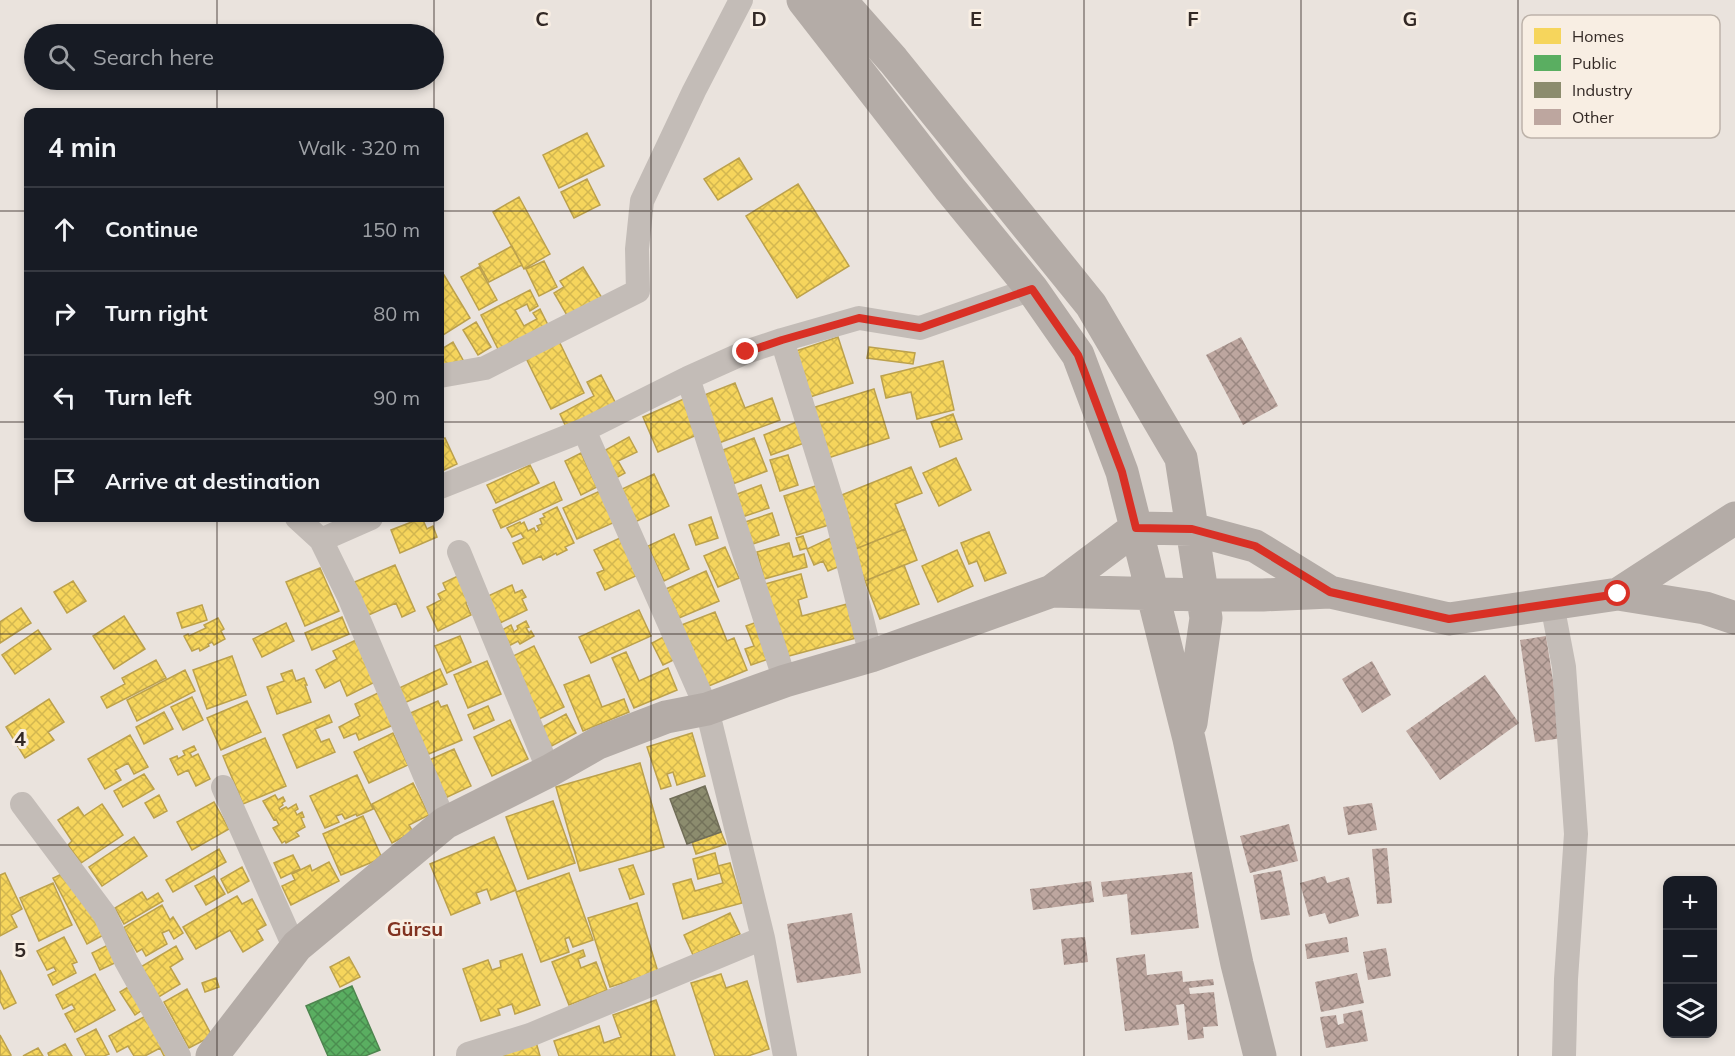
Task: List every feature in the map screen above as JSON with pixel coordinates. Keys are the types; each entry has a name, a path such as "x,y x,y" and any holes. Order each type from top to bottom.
{"street":[{"path":"444,375 485,368 638,291 637,249 642,201 694,91 741,0"},
{"path":"803,0 950,189 1032,289 1078,355 1122,472 1189,739 1237,964 1260,1056"},
{"path":"840,0 893,60 1091,304 1181,458 1206,618 1189,739"},
{"path":"444,485 584,430 746,352 859,318 920,328 1032,289"},
{"path":"782,340 836,514 871,656"},
{"path":"688,378 785,681"},
{"path":"584,430 707,710 763,938 785,1056"},
{"path":"1618,594 1735,518"},
{"path":"301,522 321,540 350,599 445,823"},
{"path":"321,540 362,522"},
{"path":"212,1056 295,949 445,823 549,771 598,743 666,717 707,710 785,681 871,656 1052,591 1136,528 1192,529 1255,546 1330,592"},
{"path":"459,552 549,771"},
{"path":"1052,591 1202,595 1330,592 1449,619 1618,594 1705,608 1735,618"},
{"path":"1552,604 1564,667 1576,834 1566,979 1564,1056"},
{"path":"223,787 295,949"},
{"path":"22,804 105,915 126,961 179,1056"},
{"path":"468,1056 468,1054 530,1035 763,938"}],"building: Homes":[{"path":"587,133 604,166 559,188 543,155"},
{"path":"739,158 752,179 718,200 704,179"},
{"path":"587,179 600,205 574,218 561,192"},
{"path":"798,184 849,266 797,298 746,216"},
{"path":"519,197 550,254 524,269 493,212"},
{"path":"512,246 522,265 489,282 479,264"},
{"path":"544,261 557,287 539,296 526,269"},
{"path":"479,267 497,300 479,310 461,277"},
{"path":"583,267 602,298 568,317 554,293 564,287 560,281"},
{"path":"444,275 470,318 444,334"},
{"path":"530,290 538,306 530,311 527,304 515,310 524,326 537,319 533,313 540,309 550,329 501,355 481,315"},
{"path":"476,322 491,347 478,355 463,330"},
{"path":"557,337 584,393 551,409 524,354"},
{"path":"838,337 853,383 810,397 796,351"},
{"path":"453,342 463,360 444,371 444,348"},
{"path":"869,347 915,353 913,364 867,358"},
{"path":"943,361 954,410 917,419 911,392 886,398 881,376"},
{"path":"601,375 616,404 567,429 560,414 594,396 587,382"},
{"path":"735,383 745,408 772,398 780,420 719,443 702,396"},
{"path":"874,389 889,438 828,458 812,408"},
{"path":"686,398 701,433 658,452 643,417"},
{"path":"953,414 962,439 940,447 931,422"},
{"path":"799,421 807,442 771,455 764,435"},
{"path":"629,437 637,452 618,461 625,473 616,478 602,452"},
{"path":"444,438 457,464 444,470"},
{"path":"754,438 767,471 730,485 718,452"},
{"path":"581,453 597,487 581,495 565,461"},
{"path":"788,455 798,485 780,491 770,460"},
{"path":"956,458 971,490 939,506 923,473"},
{"path":"530,465 539,483 496,503 487,485"},
{"path":"911,467 922,493 895,504 905,529 853,550 832,499"},
{"path":"654,474 669,506 635,522 620,490"},
{"path":"554,482 562,500 501,528 493,510"},
{"path":"822,484 835,523 797,535 784,496"},
{"path":"761,485 769,508 739,518 732,496"},
{"path":"600,491 615,522 577,539 563,508"},
{"path":"557,507 574,543 565,547 567,550 557,555 556,553 543,560 541,556 523,564 513,543 524,538 521,533 512,537 507,528 524,522 528,531 534,528 536,532 539,530 537,526 542,524 540,519 545,517 543,514"},
{"path":"772,513 779,535 747,546 739,524"},
{"path":"711,517 718,538 696,545 689,525"},
{"path":"412,522 424,522 427,529 433,526 437,537 400,553 391,530"},
{"path":"905,529 917,560 865,581 853,550"},
{"path":"989,532 1006,573 985,581 977,561 969,564 961,543"},
{"path":"674,534 689,569 664,581 648,546"},
{"path":"803,536 807,548 800,550 796,538"},
{"path":"833,537 845,564 828,571 823,561 814,565 807,549"},
{"path":"620,538 638,575 605,590 597,573 604,570 594,550"},
{"path":"789,543 793,557 804,554 807,567 764,579 757,552"},
{"path":"725,547 739,578 718,587 704,556"},
{"path":"957,550 973,586 938,602 922,566"},
{"path":"395,565 415,611 402,617 396,603 364,617 350,584"},
{"path":"904,565 919,604 880,619 865,581"},
{"path":"320,568 339,611 305,626 286,582"},
{"path":"706,571 719,601 679,618 666,589"},
{"path":"801,574 807,597 798,600 802,616 851,603 860,637 785,657 765,584"},
{"path":"460,575 472,600 466,603 471,615 438,631 427,607 441,600 438,594 446,590 443,583"},
{"path":"73,581 86,601 67,613 54,592"},
{"path":"512,585 515,593 522,590 526,597 522,599 527,610 500,623 488,596"},
{"path":"202,605 207,620 182,628 177,613"},
{"path":"21,608 31,623 0,643 0,622"},
{"path":"639,610 651,636 591,663 579,637"},
{"path":"715,612 727,641 734,638 747,670 704,688 679,626"},
{"path":"124,616 145,649 114,669 93,636"},
{"path":"342,617 349,634 312,650 305,633"},
{"path":"218,618 224,629 221,631 225,639 214,645 212,642 200,651 199,648 192,651 184,636 206,628 204,625"},
{"path":"526,621 529,627 526,628 534,636 520,644 518,641 507,647 502,630 511,625 514,632 518,629 517,626"},
{"path":"760,621 774,657 751,665 745,649 754,646 746,626"},
{"path":"286,623 294,641 262,657 253,639"},
{"path":"38,630 51,649 15,674 2,655"},
{"path":"671,633 682,656 663,665 652,643"},
{"path":"460,636 471,662 447,673 435,646"},
{"path":"360,638 381,679 347,696 340,680 325,688 316,670 337,659 333,651"},
{"path":"534,646 564,707 537,720 507,659"},
{"path":"626,652 639,681 668,668 677,690 634,708 612,658"},
{"path":"232,656 246,695 207,709 193,670"},
{"path":"156,660 166,678 107,708 101,697 125,684 122,678"},
{"path":"487,661 501,694 468,708 454,675"},
{"path":"440,669 447,684 404,703 397,689"},
{"path":"185,670 195,691 137,721 127,700"},
{"path":"292,670 296,681 304,678 311,702 277,714 267,687 284,681 281,674"},
{"path":"589,675 602,707 624,699 629,712 583,731 564,685"},
{"path":"378,693 393,725 359,740 356,733 344,738 339,727 360,716 355,704"},
{"path":"192,697 203,720 183,730 171,707"},
{"path":"49,699 64,722 48,732 54,740 25,758 6,727"},
{"path":"247,701 261,732 221,750 207,718"},
{"path":"438,701 441,707 447,705 462,740 424,756 406,715"},
{"path":"488,706 494,720 474,729 468,715"},
{"path":"164,712 173,729 144,744 136,727"},
{"path":"566,714 576,733 546,749 537,730"},
{"path":"329,715 332,722 315,729 321,742 329,739 335,752 297,768 283,735"},
{"path":"510,720 528,759 492,776 474,737"},
{"path":"393,733 408,765 369,783 354,752"},
{"path":"692,733 705,776 677,785 673,772 667,774 671,786 661,789 647,747"},
{"path":"130,735 148,767 134,774 128,763 115,770 121,780 105,789 88,759"},
{"path":"265,738 286,786 243,804 223,756"},
{"path":"194,746 196,750 190,753 192,757 198,754 210,779 196,786 188,770 178,775 170,759 177,756 178,759 185,755 183,751"},
{"path":"454,749 471,786 441,800 425,762"},
{"path":"640,763 664,847 580,871 556,787"},
{"path":"144,774 154,789 123,807 114,791"},
{"path":"357,775 373,809 345,819 342,814 336,816 339,822 325,828 310,796"},
{"path":"413,783 429,815 409,825 413,832 392,843 372,804"},
{"path":"159,795 167,811 154,818 145,803"},
{"path":"275,795 278,800 283,797 285,801 279,808 280,810 286,807 288,809 296,804 297,815 302,812 304,817 301,818 305,827 296,832 299,836 286,843 285,841 282,843 273,828 279,825 263,801"},
{"path":"553,801 575,863 528,879 506,817"},
{"path":"214,802 229,829 192,850 177,822"},
{"path":"102,804 123,835 81,863 68,845 72,841 58,820 78,807 84,816"},
{"path":"363,816 382,858 341,875 323,834"},
{"path":"721,832 726,844 696,854 692,842"},
{"path":"134,837 147,856 102,886 89,867"},
{"path":"494,837 516,890 491,900 487,889 476,893 480,903 451,915 430,864"},
{"path":"219,849 226,862 173,892 166,880"},
{"path":"715,853 720,873 698,879 693,859"},
{"path":"293,855 300,869 281,878 274,863"},
{"path":"329,862 339,881 291,905 282,886 295,880 292,874 310,865 312,871"},
{"path":"730,863 742,903 683,919 673,884 691,879 695,891 723,883 718,866"},
{"path":"633,865 644,894 630,899 619,869"},
{"path":"242,867 249,881 228,893 221,879"},
{"path":"5,873 22,909 11,915 17,927 0,936 0,875"},
{"path":"64,873 109,932 87,944 53,878"},
{"path":"569,873 593,940 573,947 569,937 565,939 569,952 541,962 516,892"},
{"path":"214,876 225,894 206,905 195,886"},
{"path":"53,883 72,925 39,941 20,898"},
{"path":"142,892 147,900 158,893 163,901 124,924 115,908"},
{"path":"237,896 242,904 252,899 266,925 257,930 263,940 243,952 230,930 196,949 183,927"},
{"path":"637,903 658,972 610,987 588,918"},
{"path":"162,905 170,920 173,917 183,933 174,939 169,930 162,933 167,944 146,956 142,949 137,952 123,928"},
{"path":"730,913 740,934 693,955 684,935"},
{"path":"64,937 77,962 72,964 76,973 53,985 48,975 56,971 54,967 47,970 37,951"},
{"path":"110,944 119,961 100,970 92,953"},
{"path":"176,946 183,959 170,967 180,984 157,998 139,968"},
{"path":"583,950 585,956 578,959 581,968 596,962 607,990 569,1005 552,962"},
{"path":"522,954 540,1005 515,1014 512,1004 498,1009 500,1015 481,1021 463,969 488,960 492,970 501,967 500,961"},
{"path":"349,957 360,977 340,987 330,967"},
{"path":"0,970 16,1003 4,1009 0,1001"},
{"path":"95,974 115,1010 75,1032 65,1014 75,1009 72,1004 63,1009 56,995"},
{"path":"721,974 726,988 747,981 769,1049 748,1056 715,1056 691,983"},
{"path":"216,978 219,987 205,992 202,983"},
{"path":"133,984 148,1006 135,1015 120,992"},
{"path":"187,989 212,1036 189,1048 164,1002"},
{"path":"656,1000 675,1056 559,1056 554,1041 599,1026 604,1043 621,1037 613,1015"},
{"path":"151,1013 174,1056 164,1056 160,1048 145,1056 134,1056 128,1046 117,1052 109,1036"},
{"path":"96,1029 109,1054 86,1056 77,1039"},
{"path":"0,1035 11,1055 0,1056"},
{"path":"536,1042 540,1056 494,1056"},
{"path":"65,1044 72,1056 49,1056 48,1053"},
{"path":"38,1048 43,1056 23,1056"}],"building: Public":[{"path":"352,986 380,1050 365,1056 328,1056 306,1006"}],"building: Industry":[{"path":"705,786 721,832 687,844 670,799"}],"building: Other":[{"path":"1241,337 1278,406 1243,425 1206,355"},
{"path":"1546,636 1562,738 1535,742 1520,640"},
{"path":"1372,661 1391,695 1362,713 1342,679"},
{"path":"1485,675 1519,723 1440,780 1406,731"},
{"path":"1372,803 1377,830 1348,835 1343,807"},
{"path":"1289,824 1298,861 1250,873 1240,836"},
{"path":"1387,848 1392,903 1377,904 1372,849"},
{"path":"1281,870 1290,915 1261,920 1253,875"},
{"path":"1192,872 1199,928 1131,935 1127,894 1103,897 1101,882"},
{"path":"1325,876 1327,883 1349,877 1359,916 1329,924 1325,913 1309,917 1300,883"},
{"path":"1091,881 1094,902 1033,910 1030,889"},
{"path":"852,913 861,973 797,983 787,924"},
{"path":"1085,937 1088,962 1064,965 1061,939"},
{"path":"1347,937 1349,952 1307,959 1305,944"},
{"path":"1386,948 1391,976 1368,980 1363,952"},
{"path":"1145,954 1147,975 1182,971 1183,982 1213,979 1214,985 1189,988 1190,994 1214,992 1218,1026 1203,1027 1204,1038 1188,1040 1184,1004 1176,1005 1179,1025 1125,1031 1116,958"},
{"path":"1357,973 1364,1003 1321,1012 1315,982"},
{"path":"1362,1010 1368,1041 1326,1048 1320,1017 1336,1015 1338,1025 1344,1023 1343,1014"}],"district":[{"name":"Gürsu","path":"415,929"}],"route":[{"path":"746,352 859,318 920,328 1032,289 1078,355 1122,472 1136,528 1192,529 1255,546 1330,592 1449,619 1618,594"}]}
